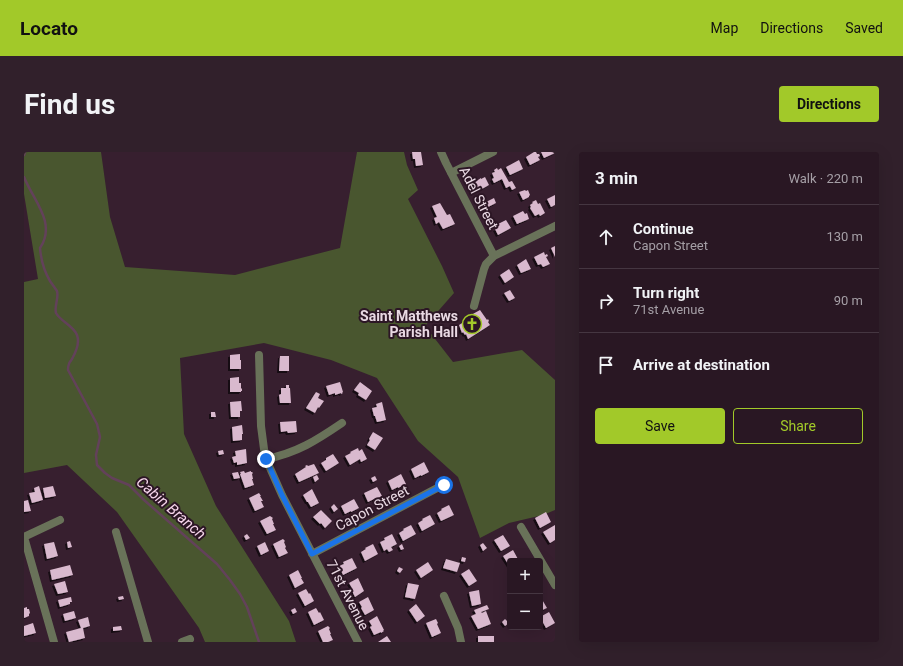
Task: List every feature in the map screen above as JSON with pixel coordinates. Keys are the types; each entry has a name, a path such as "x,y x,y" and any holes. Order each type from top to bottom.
{"street":[{"name":"Adel Street","path":"441,152 494,256"},
{"path":"451,173 494,152"},
{"path":"474,306 486,264 494,256 555,226"},
{"name":"71st Avenue","path":"259,355 261,426 266,459 282,495 358,642"},
{"path":"266,459 303,448 342,423"},
{"name":"Capon Street","path":"312,554 444,485"},
{"path":"54,642 24,537 60,520"},
{"path":"520,528 555,585"},
{"path":"116,532 148,642"},
{"path":"444,596 458,628 461,642"}],"green space":[{"path":"24,152 101,152 110,217 125,267 235,275 340,248 357,152 404,152 407,165 418,190 408,199 454,293 425,326 453,362 522,350 555,380 555,510 543,515 509,523 480,538 458,477 418,441 377,378 331,360 264,343 180,358 184,434 216,506 289,621 296,642 205,642 199,628 117,512 67,465 24,473 24,282 38,279 24,194"}],"building":[{"path":"412,152 421,152 423,165 416,166"},
{"path":"534,152 539,154 540,156 538,157 540,160 530,165 526,157"},
{"path":"541,152 555,152 555,153 544,158"},
{"path":"519,160 523,169 510,175 506,167"},
{"path":"497,168 498,170 501,168 509,182 512,181 516,188 512,190 510,186 506,188 502,179 494,183 492,173 495,172 494,170"},
{"path":"485,177 489,185 480,190 478,188 476,189 474,185 476,184 475,182"},
{"path":"528,190 530,195 523,200 519,192"},
{"path":"555,195 555,205 551,207 547,199"},
{"path":"494,198 496,203 488,207 486,202"},
{"path":"536,200 538,204 540,203 545,213 540,216 539,214 535,216 530,208 530,205 533,203 532,202"},
{"path":"440,203 447,215 450,214 455,224 443,229 439,222 436,224 434,218 437,217 432,206"},
{"path":"523,211 525,214 527,213 529,219 517,224 513,216"},
{"path":"506,220 511,228 498,235 495,229 498,228 496,225"},
{"path":"555,246 555,257 551,248"},
{"path":"544,252 545,255 547,254 548,256 546,257 550,264 543,267 541,264 538,265 534,257"},
{"path":"526,259 531,269 521,273 517,265"},
{"path":"509,269 514,277 505,283 500,275"},
{"path":"510,290 515,298 509,301 504,293"},
{"path":"480,310 487,320 488,319 490,325 468,339 466,334 465,335 463,332 462,333 459,325"},
{"path":"240,354 241,369 230,369 230,355"},
{"path":"280,356 289,356 289,371 279,371"},
{"path":"239,377 239,383 241,383 242,391 230,392 230,378"},
{"path":"340,382 343,393 329,395 326,386"},
{"path":"360,382 372,391 366,400 358,395 359,393 354,390"},
{"path":"286,385 289,385 290,388 291,403 280,403 279,395 281,394 281,388 286,388"},
{"path":"316,392 320,394 318,398 324,401 315,413 306,408"},
{"path":"241,401 242,411 240,411 240,417 231,417 230,402"},
{"path":"382,402 386,420 377,422 372,408 377,407 376,404"},
{"path":"211,412 215,412 216,417 211,417"},
{"path":"296,421 297,432 281,432 280,422"},
{"path":"242,425 242,440 233,441 232,427"},
{"path":"373,432 383,438 375,450 367,445"},
{"path":"358,448 359,451 362,449 367,459 361,462 360,459 350,465 345,456"},
{"path":"246,449 247,463 237,465 237,462 234,463 232,457 236,456 235,451"},
{"path":"223,450 224,454 219,455 218,451"},
{"path":"333,454 339,463 326,471 321,463"},
{"path":"424,462 429,472 415,478 411,469"},
{"path":"314,464 319,473 299,482 295,474 306,467 305,466"},
{"path":"244,471 245,473 251,471 253,473 252,479 254,485 245,488 240,474 240,472"},
{"path":"238,472 240,478 234,479 232,473"},
{"path":"401,474 406,484 392,490 388,481"},
{"path":"317,475 319,479 315,482 313,477"},
{"path":"375,476 377,480 373,482 371,478"},
{"path":"39,486 43,500 32,503 29,493 35,492 34,488"},
{"path":"53,486 56,496 45,498 43,488"},
{"path":"377,487 382,496 368,502 364,493"},
{"path":"312,489 319,503 311,507 303,495"},
{"path":"259,493 264,507 255,511 249,498"},
{"path":"354,499 359,508 345,514 341,506"},
{"path":"28,500 31,511 24,512 24,501"},
{"path":"334,504 338,509 334,512 331,507"},
{"path":"449,505 454,515 441,521 437,513"},
{"path":"321,510 332,521 325,528 313,517"},
{"path":"546,512 551,522 540,528 535,518"},
{"path":"430,515 435,524 422,531 418,523"},
{"path":"270,516 273,518 273,524 276,530 267,534 260,521"},
{"path":"411,525 416,534 403,541 399,533"},
{"path":"555,525 555,540 550,543 543,532"},
{"path":"247,534 250,538 246,540 244,536"},
{"path":"392,534 397,544 391,547 393,550 389,552 387,549 384,551 380,542"},
{"path":"503,535 510,546 501,551 494,540"},
{"path":"283,539 285,541 285,548 288,553 279,557 273,544"},
{"path":"70,541 72,547 68,548 67,542"},
{"path":"54,542 58,556 47,559 44,544"},
{"path":"265,542 269,551 261,555 257,546"},
{"path":"483,543 487,548 483,551 480,545"},
{"path":"373,544 378,554 365,561 361,552"},
{"path":"402,544 404,549 401,550 399,546"},
{"path":"513,550 517,558 507,558 507,562 503,556"},
{"path":"462,557 466,558 465,562 461,561"},
{"path":"352,558 357,568 343,575 339,566 344,564 343,562"},
{"path":"446,559 460,563 457,572 443,568"},
{"path":"428,562 433,570 421,578 416,570"},
{"path":"70,565 73,575 52,580 50,570"},
{"path":"399,567 403,569 400,573 397,571"},
{"path":"469,569 477,581 469,586 461,574"},
{"path":"298,570 304,583 295,588 289,575"},
{"path":"358,578 364,591 355,597 349,583"},
{"path":"65,581 68,592 58,594 54,584"},
{"path":"408,583 419,585 415,599 405,597"},
{"path":"306,589 314,601 305,606 298,593"},
{"path":"479,590 481,604 472,606 469,592"},
{"path":"123,596 124,599 119,600 118,597"},
{"path":"71,597 72,602 70,602 70,604 60,607 58,600"},
{"path":"368,597 374,610 365,615 359,602"},
{"path":"543,601 547,608 543,610"},
{"path":"416,604 425,616 417,622 409,610"},
{"path":"487,605 489,609 481,612 486,611 491,624 478,629 471,616 476,614 474,610"},
{"path":"27,607 30,613 29,616 24,618 24,608"},
{"path":"295,608 297,612 293,614 291,610"},
{"path":"316,608 324,620 314,625 308,612"},
{"path":"74,611 76,618 65,621 63,614"},
{"path":"549,612 555,623 546,628 543,622 543,615"},
{"path":"377,616 384,631 374,635 369,621"},
{"path":"88,617 90,626 83,628 85,638 69,642 66,632 81,628 78,620"},
{"path":"436,619 441,633 432,637 426,623"},
{"path":"505,619 507,624 505,626 502,622"},
{"path":"33,623 36,633 24,636 24,626"},
{"path":"121,626 122,630 113,631 113,627"},
{"path":"328,626 330,628 330,634 333,640 323,642 318,631"},
{"path":"387,636 391,642 378,642"},
{"path":"478,636 494,636 494,642 478,642"}],"waterway":[{"name":"Cabin Branch","path":"24,177 38,203 45,221 45,239 40,248 40,252 46,273 57,291 56,313 73,329 78,338 77,347 69,363 68,370 97,424 100,437 96,455 97,465 112,478 129,485 217,564 240,594 247,607 259,642"}],"place":[{"name":"Saint Matthews Parish Hall","path":"472,324"}],"route":[{"path":"266,459 282,495 312,554 444,485"}]}
